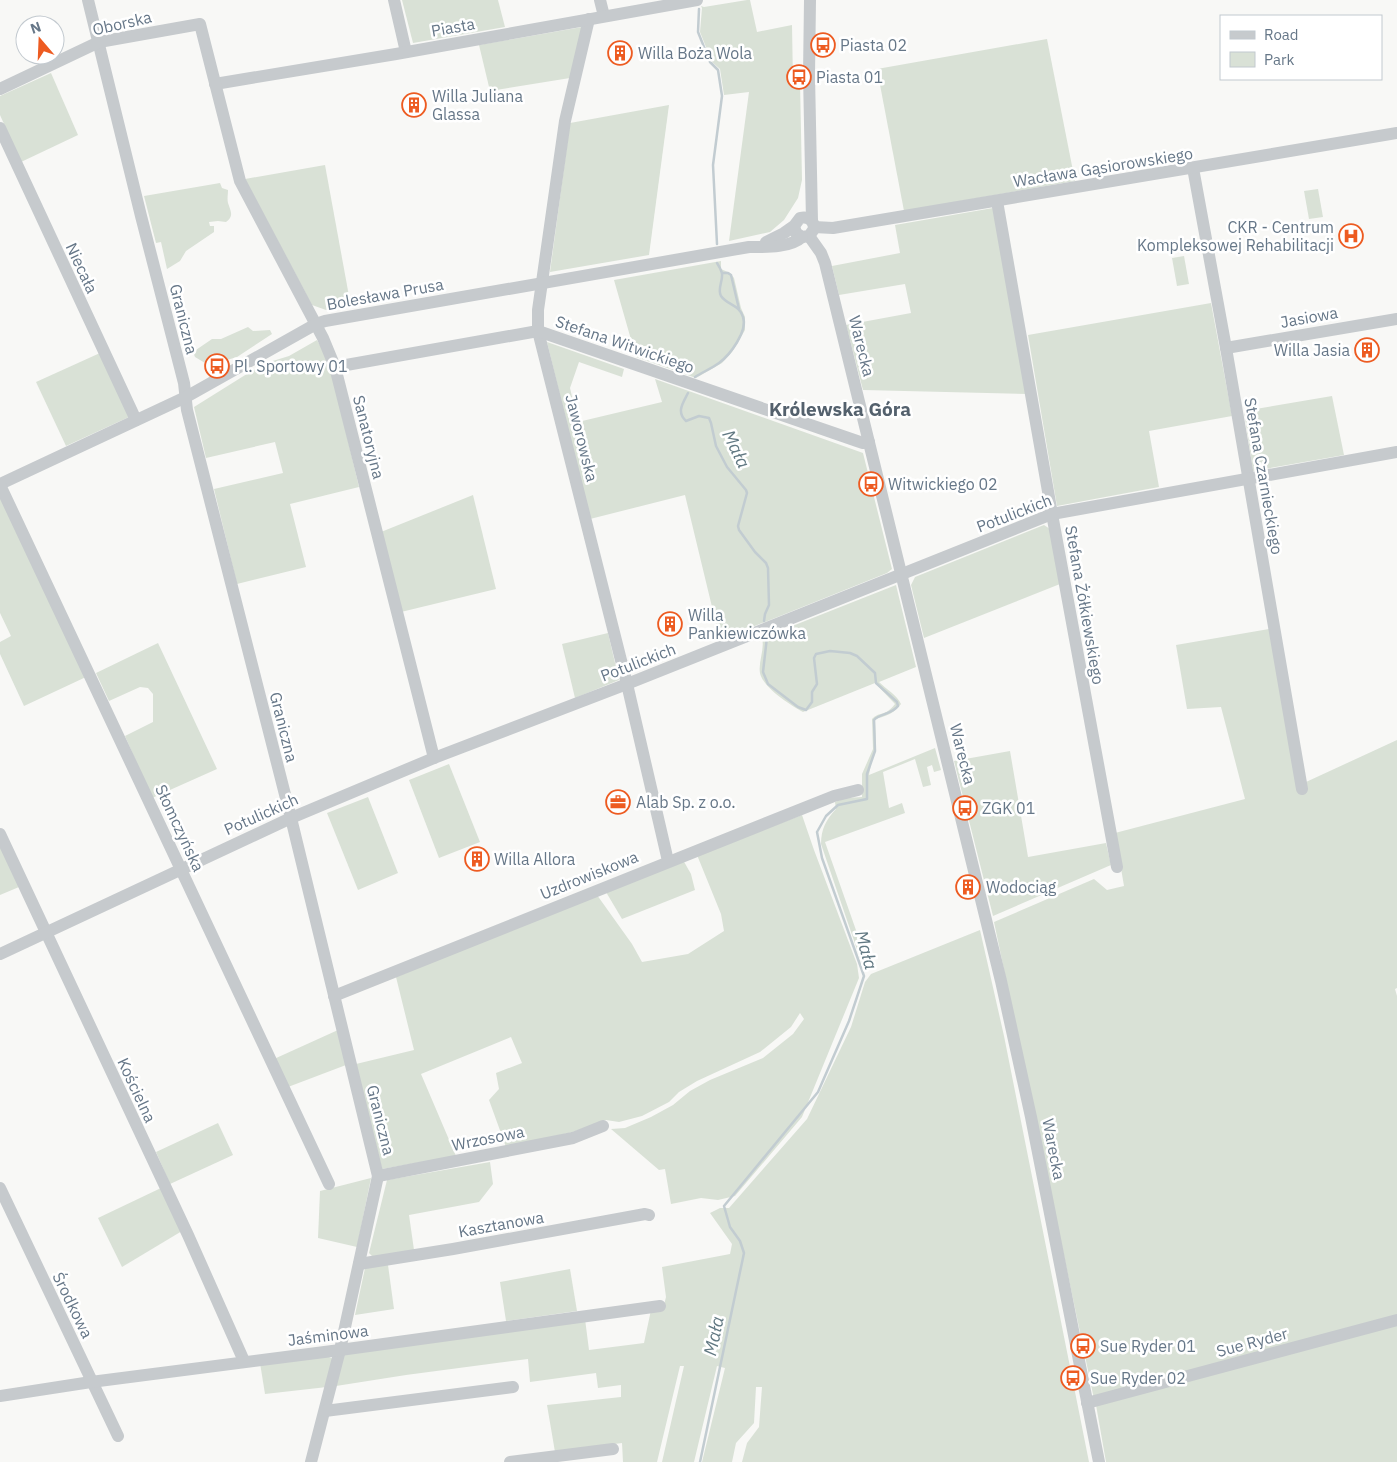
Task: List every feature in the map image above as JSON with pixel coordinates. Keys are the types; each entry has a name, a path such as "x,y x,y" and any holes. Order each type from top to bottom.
{"street":[{"name":"Graniczna","path":"88,0 186,397 187,410 291,818 378,1176 340,1350 311,1462"},
{"path":"394,0 406,52"},
{"path":"600,0 604,16"},
{"name":"Piasta","path":"215,84 697,0"},
{"path":"805,227 812,198 808,75 810,0"},
{"name":"Jaworowska","path":"589,19 565,121 538,310 538,331 627,684 668,861"},
{"name":"Oborska","path":"0,89 99,42 200,24"},
{"name":"Sanatoryjna","path":"200,24 240,181 316,324 335,367 434,758"},
{"name":"Niecała","path":"0,128 136,420"},
{"name":"Wacława Gąsiorowskiego","path":"805,227 833,228 1397,133"},
{"name":"Stefana Czarnieckiego","path":"1193,168 1302,789"},
{"name":"Stefana Żółkiewskiego","path":"998,201 1052,514 1117,867"},
{"name":"Bolesława Prusa","path":"0,484 186,397 316,324 334,319 749,247 805,227"},
{"name":"Warecka","path":"805,227 825,263 1003,989 1031,1118 1098,1462"},
{"name":"Jasiowa","path":"1226,348 1397,319"},
{"name":"Stefana Witwickiego","path":"335,367 538,331 857,441 869,442"},
{"name":"Potulickich","path":"0,954 291,818 434,758 627,684 1052,514 1397,452"},
{"name":"Słomczyńska","path":"0,484 329,1184"},
{"name":"Uzdrowiskowa","path":"334,996 668,861 834,796 858,790"},
{"name":"Kościelna","path":"0,834 188,1235 244,1361"},
{"name":"Wrzosowa","path":"378,1176 573,1138 603,1126"},
{"name":"Środkowa","path":"0,1188 118,1436"},
{"name":"Kasztanowa","path":"359,1264 454,1249 645,1214 649,1215"},
{"name":"Jaśminowa","path":"0,1396 244,1361 340,1350 660,1306"},
{"name":"Sue Ryder","path":"1087,1403 1397,1320"},
{"path":"325,1411 512,1387"},
{"path":"510,1462 613,1449"}],"green space":[{"path":"402,0 498,0 505,27 413,43"},
{"path":"750,0 757,32 792,25 793,83 800,82 802,180 798,198 784,220 770,232 729,241 749,92 724,95 720,69 712,62 700,32 701,6"},
{"path":"582,27 570,78 490,91 479,45"},
{"path":"1047,39 1075,181 904,211 877,69"},
{"path":"51,73 78,135 21,162 0,115 0,96"},
{"path":"669,105 649,255 550,272 570,123"},
{"path":"325,165 351,307 326,310 312,305 245,179"},
{"path":"220,183 222,188 228,190 230,218 226,222 209,222 210,226 214,226 214,232 186,251 180,261 167,269 161,242 156,243 144,196"},
{"path":"1318,189 1323,217 1309,219 1304,191"},
{"path":"993,208 1027,394 863,390 846,325 911,313 905,284 839,295 832,266 900,253 895,225"},
{"path":"1184,256 1189,284 1177,286 1172,258"},
{"path":"721,261 721,269 730,273 734,278 745,317 745,330 732,352 722,363 696,378 636,357 614,280"},
{"path":"1211,303 1232,416 1149,431 1159,487 1057,506 1028,335"},
{"path":"248,327 253,331 270,330 272,334 237,357 220,362 216,360 205,363 195,357 193,352 212,339 221,339"},
{"path":"317,340 329,361 359,487 290,504 306,567 237,584 214,489 283,473 275,442 206,458 194,407 263,364 289,356"},
{"path":"547,342 624,369 622,377 579,362 570,388 578,422 662,402 655,379 863,453 892,569 887,573 720,640 685,495 590,519"},
{"path":"100,353 129,417 66,446 36,382"},
{"path":"1332,396 1344,455 1253,471 1244,411"},
{"path":"0,493 86,677 24,706 0,654 0,642 11,636 0,613"},
{"path":"473,495 496,589 401,612 381,532"},
{"path":"1044,525 1050,529 1060,584 924,638 911,585 915,577"},
{"path":"896,585 916,667 879,682 901,704 891,713 875,720 876,750 869,775 935,748 941,770 934,772 932,765 927,767 931,785 923,787 915,759 883,772 889,808 902,803 905,813 825,842 870,970 864,970 821,844 821,839 829,817 836,809 835,802 846,798 862,797 862,774 873,749 872,719 888,711 895,704 875,683 803,712 778,696 762,679 760,669 763,647 762,638"},
{"path":"1269,629 1306,782 1397,740 1397,988 1395,989 1397,996 1397,1318 1094,1399 994,922 1094,879 1107,890 1124,886 1115,833 1245,799 1221,707 1187,709 1176,645"},
{"path":"608,633 619,680 575,698 562,644"},
{"path":"158,643 217,769 152,798 125,736 153,722 153,694 148,688 140,687 109,701 96,673"},
{"path":"1010,751 1028,857 1106,843 1111,865 993,916 954,761"},
{"path":"449,764 480,842 439,858 409,780"},
{"path":"368,797 398,873 358,890 327,813"},
{"path":"802,815 857,964 859,978 802,1117 735,1196 718,1200 701,1198 671,1204 665,1169 659,1170 611,1129 625,1128 651,1117 673,1105 690,1091 710,1080 763,1058 793,1034 804,1019 800,1013 791,1027 760,1052 697,1081 679,1092 669,1102 642,1116 619,1122 606,1120 573,1132 506,1147 489,1100 499,1089 496,1073 522,1063 511,1037 421,1074 456,1156 382,1169 356,1064 414,1050 396,977 597,895 632,944 642,962 688,954 724,931 721,914 697,855"},
{"path":"0,844 19,887 0,895"},
{"path":"683,860 691,874 695,890 622,919 606,892"},
{"path":"980,930 1004,1036 1089,1462 742,1462 747,1443 759,1427 762,1387 756,1387 754,1423 736,1443 732,1462 702,1462 725,1368 717,1366 694,1462 662,1462 684,1366 680,1366 657,1462 623,1462 622,1443 555,1452 547,1405 621,1397 621,1385 598,1388 596,1373 530,1382 528,1359 336,1386 343,1355 585,1319 589,1350 644,1343 651,1310 663,1309 666,1297 662,1267 730,1254 732,1244 710,1213 720,1208 729,1208 807,1119 851,1027 865,982 871,974"},
{"path":"338,1030 346,1065 288,1087 274,1059"},
{"path":"218,1123 233,1155 170,1184 156,1152"},
{"path":"490,1162 493,1184 479,1202 409,1215 414,1250 373,1257 369,1253 387,1180"},
{"path":"371,1178 357,1247 318,1238 320,1191"},
{"path":"161,1188 182,1231 122,1267 98,1218"},
{"path":"388,1265 394,1309 355,1315 365,1268"},
{"path":"570,1269 577,1311 506,1321 500,1282"},
{"path":"1397,1325 1397,1462 1106,1462 1096,1405"},
{"path":"325,1355 333,1359 327,1387 265,1394 260,1363"}],"waterway":[{"name":"Mała","path":"699,9 698,32 710,62 718,70 722,96 713,165 717,244"},
{"name":"Mała","path":"695,377 723,359 733,349 743,329 744,323 741,313 721,296 722,273 717,263"},
{"name":"Mała","path":"722,273 731,275 739,309"},
{"name":"Mała","path":"688,393 681,407 683,418 686,421 699,416 709,418 716,446 727,467 746,490 747,493 738,526 739,530 768,568 769,605 764,621"},
{"name":"Mała","path":"700,1462 744,1253 740,1241 730,1227 724,1206 818,1092 849,1021 864,976 822,858 817,832 826,816 838,805 867,799 867,774 875,751 874,720 898,706 897,702 876,683 875,673 857,656 850,653 830,651 816,654 814,658 817,684 812,692 812,702 806,710 798,707 768,684 763,672 767,637"}],"place":[{"name":"Piasta 02","path":"823,45"},
{"name":"Willa Boża Wola","path":"620,53"},
{"name":"Piasta 01","path":"799,77"},
{"name":"Willa Juliana Glassa","path":"414,105"},
{"name":"CKR - Centrum Kompleksowej Rehabilitacji","path":"1351,236"},
{"name":"Willa Jasia","path":"1367,350"},
{"name":"Pl. Sportowy 01","path":"217,366"},
{"name":"Witwickiego 02","path":"871,484"},
{"name":"Willa Pankiewiczówka","path":"670,624"},
{"name":"Alab Sp. z o.o.","path":"618,802"},
{"name":"ZGK 01","path":"965,808"},
{"name":"Willa Allora","path":"477,859"},
{"name":"Wodociąg","path":"968,887"},
{"name":"Sue Ryder 01","path":"1083,1346"},
{"name":"Sue Ryder 02","path":"1073,1378"}],"district":[{"name":"Królewska Góra","path":"840,409"}]}
